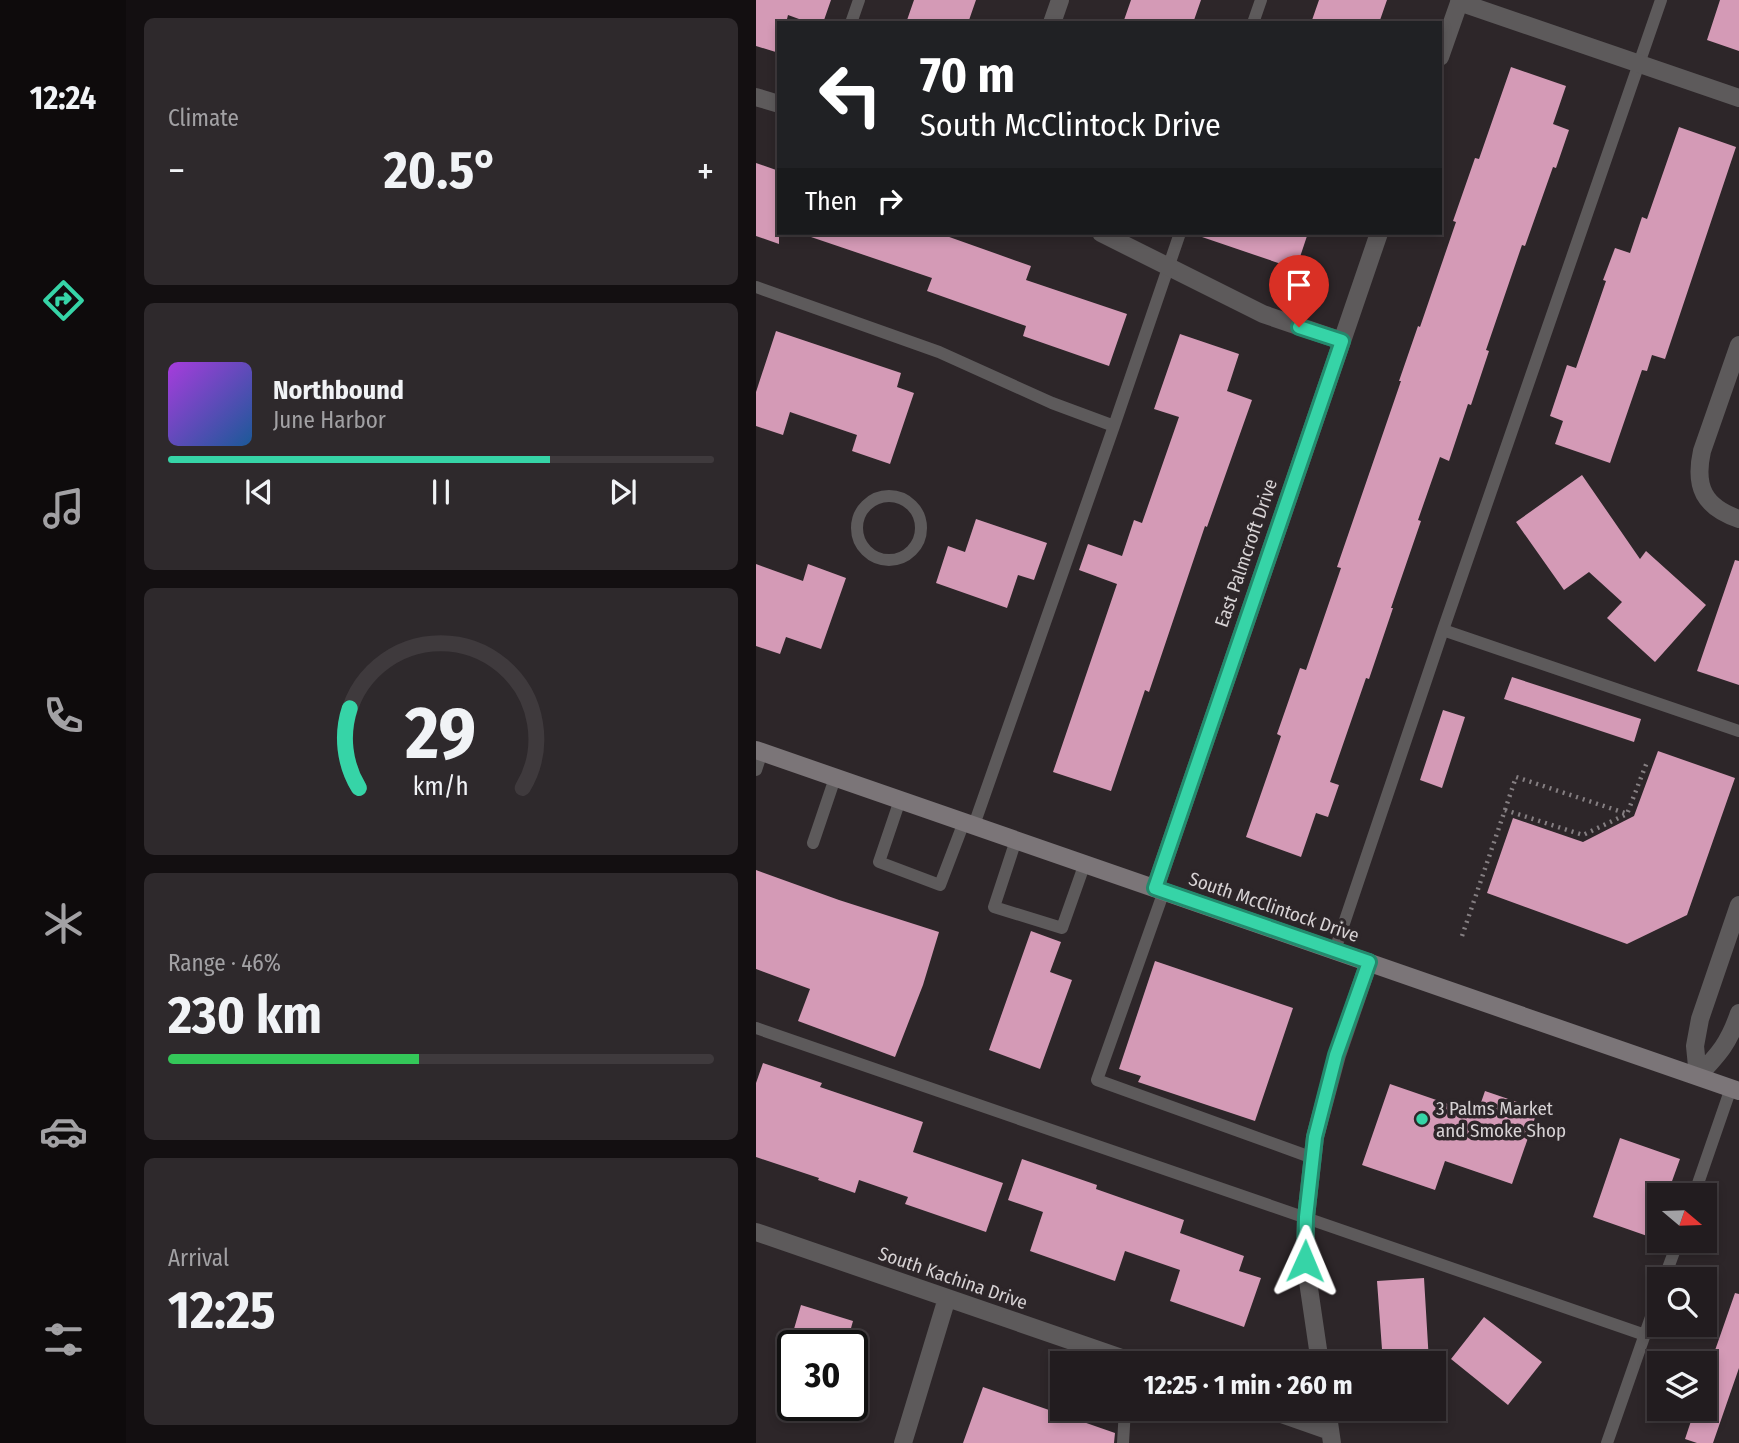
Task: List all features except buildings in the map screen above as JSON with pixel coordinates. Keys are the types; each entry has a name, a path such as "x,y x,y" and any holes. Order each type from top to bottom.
{"main road":[{"name":"South McClintock Drive","path":"759,751 1735,1089"}],"street":[{"path":"1053,21 1060,0"},
{"path":"1442,51 1460,1 1739,98"},
{"path":"756,97 777,103"},
{"path":"1105,235 1263,314 1342,341"},
{"name":"East Palmcroft Drive","path":"1160,889 1379,235"},
{"path":"1739,345 1699,464 1702,491 1709,502 1739,519"},
{"path":"1698,1076 1695,1046 1700,1019 1739,905"},
{"path":"1318,1351 1305,1261 1306,1217 1315,1137 1336,1055 1369,962"},
{"path":"1698,1076 1719,1054 1739,1013"},
{"name":"South Kachina Drive","path":"756,1232 1099,1351"},
{"path":"903,1443 947,1298"},
{"path":"1294,1421 1331,1437"}],"lane":[{"path":"852,21 859,0"},
{"path":"1254,21 1261,0"},
{"path":"1335,950 1661,0"},
{"path":"900,800 878,862 940,885 969,823 1114,426 1179,235"},
{"path":"756,287 939,352 1052,403 1114,426"},
{"path":"876,499 901,499 911,505 918,516 921,528 919,540 912,551 902,558 890,561 877,558 867,551 860,541 857,529 859,517 866,506 876,499"},
{"path":"1443,630 1739,731"},
{"path":"756,770 759,751"},
{"path":"813,843 835,778"},
{"path":"1016,840 994,907 1062,929 1085,863"},
{"path":"1160,889 1097,1080 1313,1158"},
{"path":"756,1028 1645,1335"},
{"path":"1699,1183 1735,1089"},
{"path":"1607,1443 1647,1329"},
{"path":"1123,1443 1124,1421"}],"path":[{"path":"1505,810 1583,835 1627,814 1647,762"},
{"path":"1462,936 1516,777 1627,814"}],"place":[{"name":"3 Palms Market and Smoke Shop","path":"1422,1119"}],"route":[{"path":"1299,327 1342,341 1155,888 1369,962 1336,1055 1315,1137 1306,1217 1305,1261"}]}
